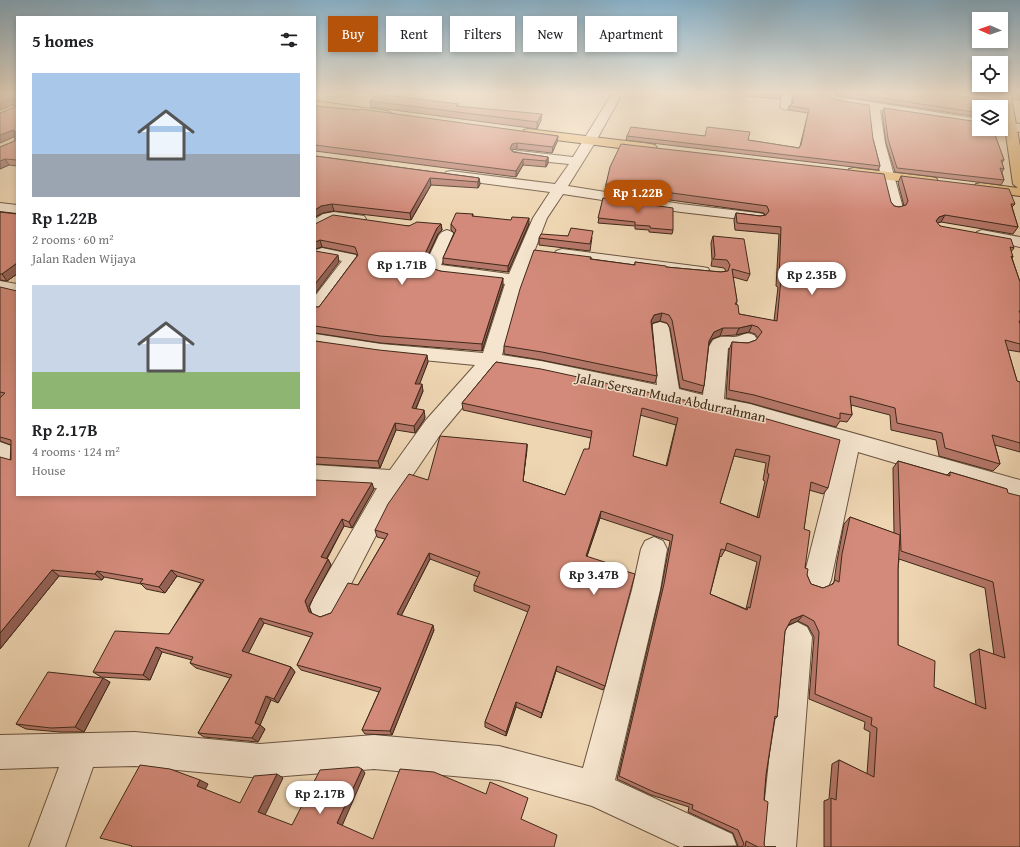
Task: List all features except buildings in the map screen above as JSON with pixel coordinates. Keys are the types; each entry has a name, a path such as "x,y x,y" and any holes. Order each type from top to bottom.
{"highway":[{"path":"523,132 660,149"},
{"path":"1012,132 1020,184"},
{"path":"840,170 942,182"},
{"path":"965,185 1020,192"}],"street":[{"path":"324,607 380,503 398,480 434,426 491,360 509,296 517,280 539,222 558,189 595,132"},
{"path":"878,132 887,176 896,208"},
{"path":"517,154 576,161"},
{"path":"445,174 558,189 674,207 758,217"},
{"path":"0,207 16,209"},
{"path":"316,224 328,217 334,216 372,221"},
{"path":"969,233 1020,242"},
{"path":"447,235 433,265 434,268 441,271 517,280"},
{"path":"529,250 718,273"},
{"path":"316,307 350,261 350,258 322,253"},
{"path":"0,286 16,289"},
{"path":"660,328 669,396"},
{"path":"713,405 718,348 720,344 724,342 745,343 747,339"},
{"name":"Jalan Sersan Muda Abdurrahman","path":"316,340 381,350 491,360 541,368 750,412 849,442 1020,490"},
{"path":"817,580 849,442"},
{"path":"316,476 398,480"},
{"path":"595,789 639,619 654,549"},
{"path":"778,847 798,637"},
{"path":"0,752 77,762 136,749 260,761 374,752 499,763 595,789 677,826 719,847"},
{"path":"47,847 77,762"}]}
